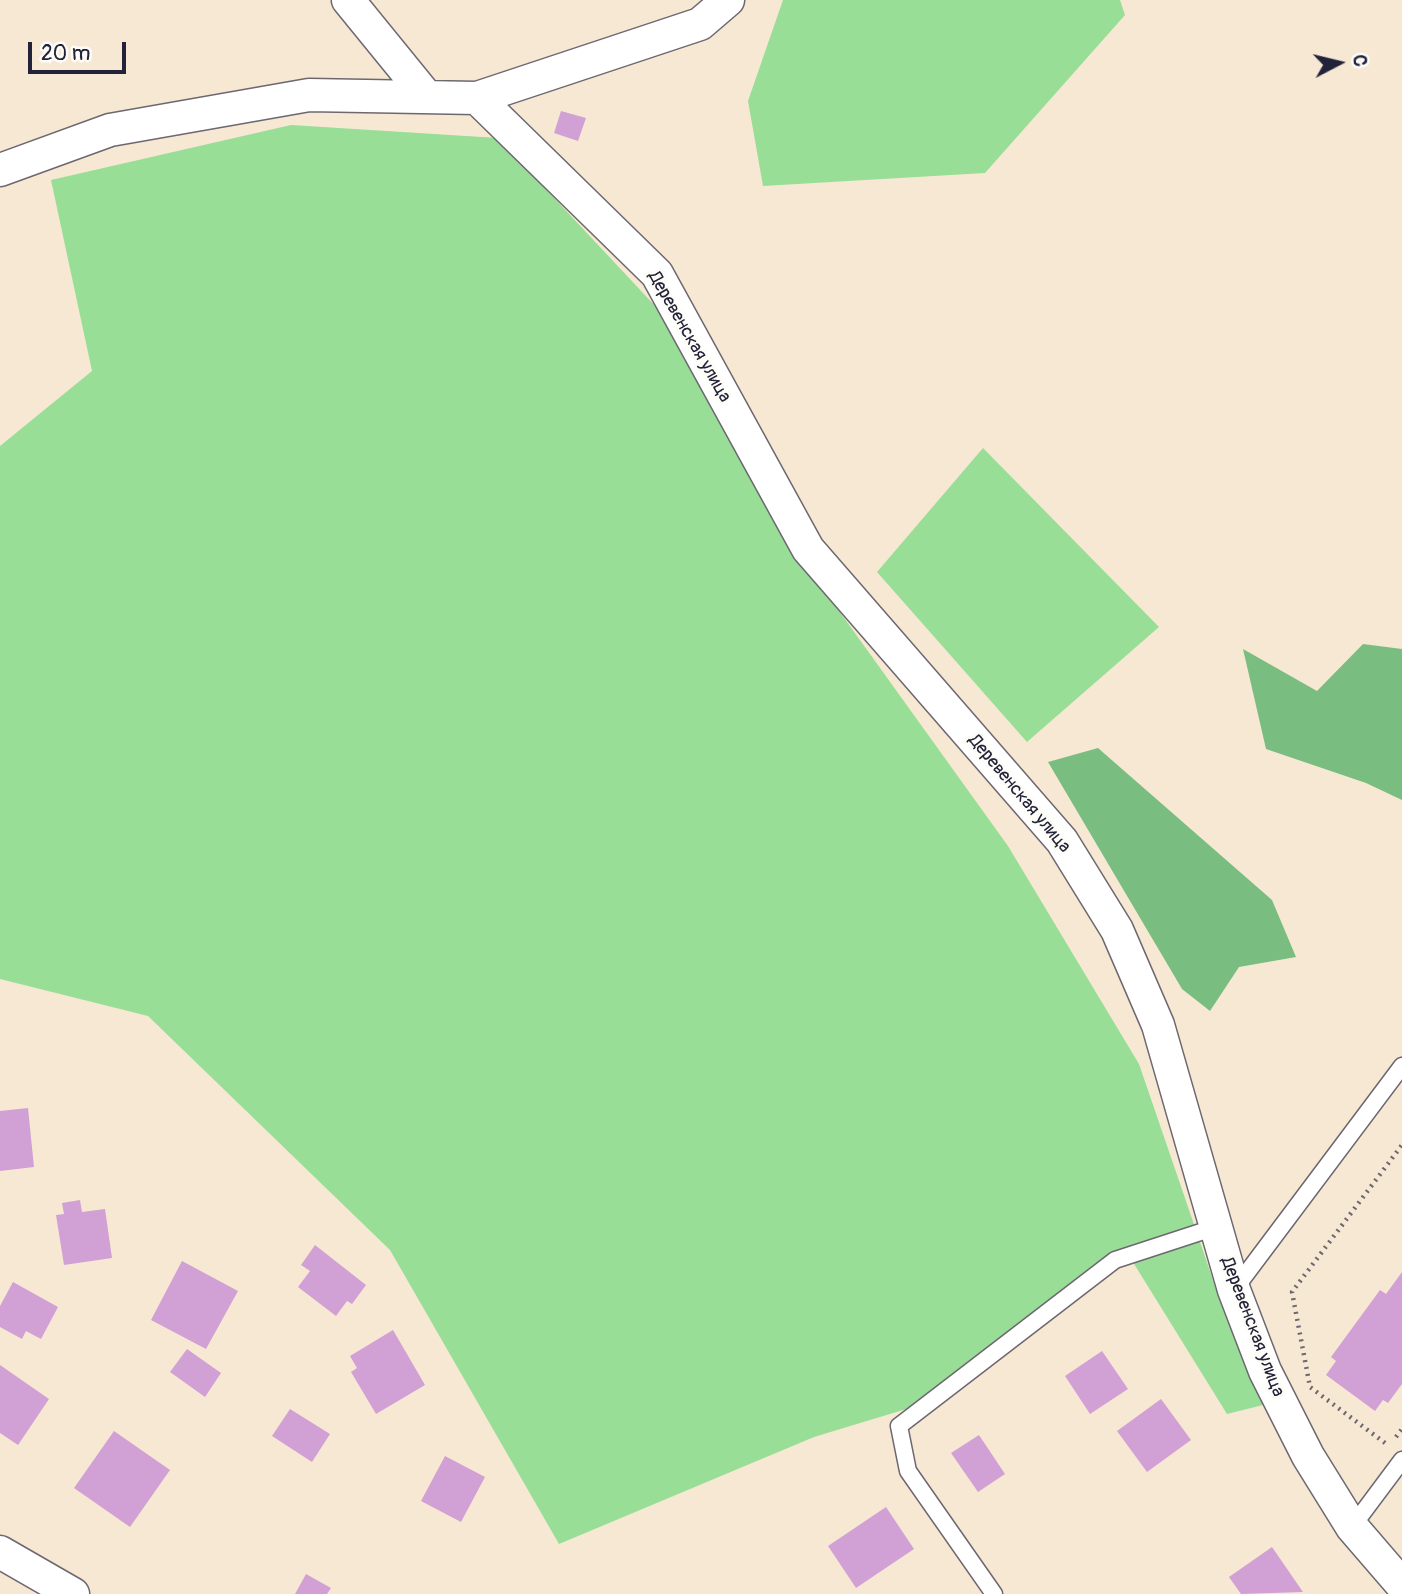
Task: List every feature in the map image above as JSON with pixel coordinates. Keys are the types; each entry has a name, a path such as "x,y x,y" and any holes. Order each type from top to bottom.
{"street":[{"path":"348,0 427,97"},
{"path":"0,170 110,130 309,95 477,98 700,24 729,0"},
{"name":"Деревенская улица","path":"477,98 657,274 808,549 1062,841 1117,930 1158,1025 1234,1290 1265,1371 1308,1456 1352,1527 1402,1585"},
{"path":"0,1552 73,1594"}],"lane":[{"path":"1234,1290 1402,1066"},
{"path":"994,1594 908,1471 899,1426 1115,1260 1216,1227"},
{"path":"1352,1527 1402,1460"}],"path":[{"path":"1389,1446 1310,1387 1292,1292 1402,1145"}],"green space":[{"path":"783,0 1120,0 1125,15 985,173 763,186 748,101"},
{"path":"291,125 498,138 658,309 806,565 1008,846 1139,1064 1224,1312 1263,1405 1227,1414 1131,1259 936,1400 814,1437 559,1544 390,1250 148,1016 0,979 0,446 92,371 51,180"},
{"path":"983,448 1159,627 1027,742 877,572"},
{"path":"1363,644 1402,649 1402,800 1366,783 1266,749 1243,649 1317,691"},
{"path":"1098,748 1272,900 1296,957 1239,967 1210,1011 1182,989 1048,762"}],"building":[{"path":"561,111 586,118 578,141 554,133"},
{"path":"28,1108 34,1167 0,1171 0,1111"},
{"path":"80,1200 82,1212 105,1209 112,1258 64,1265 56,1215 64,1214 62,1203"},
{"path":"315,1245 366,1285 352,1304 347,1301 336,1316 298,1287 310,1271 301,1265"},
{"path":"182,1261 238,1291 206,1349 151,1320"},
{"path":"1402,1272 1402,1384 1388,1403 1383,1400 1375,1411 1326,1375 1336,1361 1331,1357 1380,1290 1386,1294"},
{"path":"13,1282 58,1307 41,1339 26,1331 22,1339 0,1327 0,1306"},
{"path":"393,1330 425,1385 376,1414 351,1372 357,1368 350,1356"},
{"path":"187,1349 221,1373 205,1397 170,1372"},
{"path":"1102,1351 1128,1389 1090,1414 1065,1376"},
{"path":"0,1365 49,1399 18,1445 0,1433"},
{"path":"1161,1399 1191,1440 1147,1472 1117,1431"},
{"path":"290,1409 330,1434 312,1462 272,1436"},
{"path":"114,1431 170,1470 130,1527 74,1488"},
{"path":"979,1435 1005,1474 978,1492 951,1453"},
{"path":"445,1456 485,1477 461,1522 421,1501"},
{"path":"886,1507 914,1549 856,1588 828,1546"},
{"path":"1272,1547 1303,1592 1241,1594 1229,1577"},
{"path":"306,1574 331,1588 327,1594 295,1594"}]}
